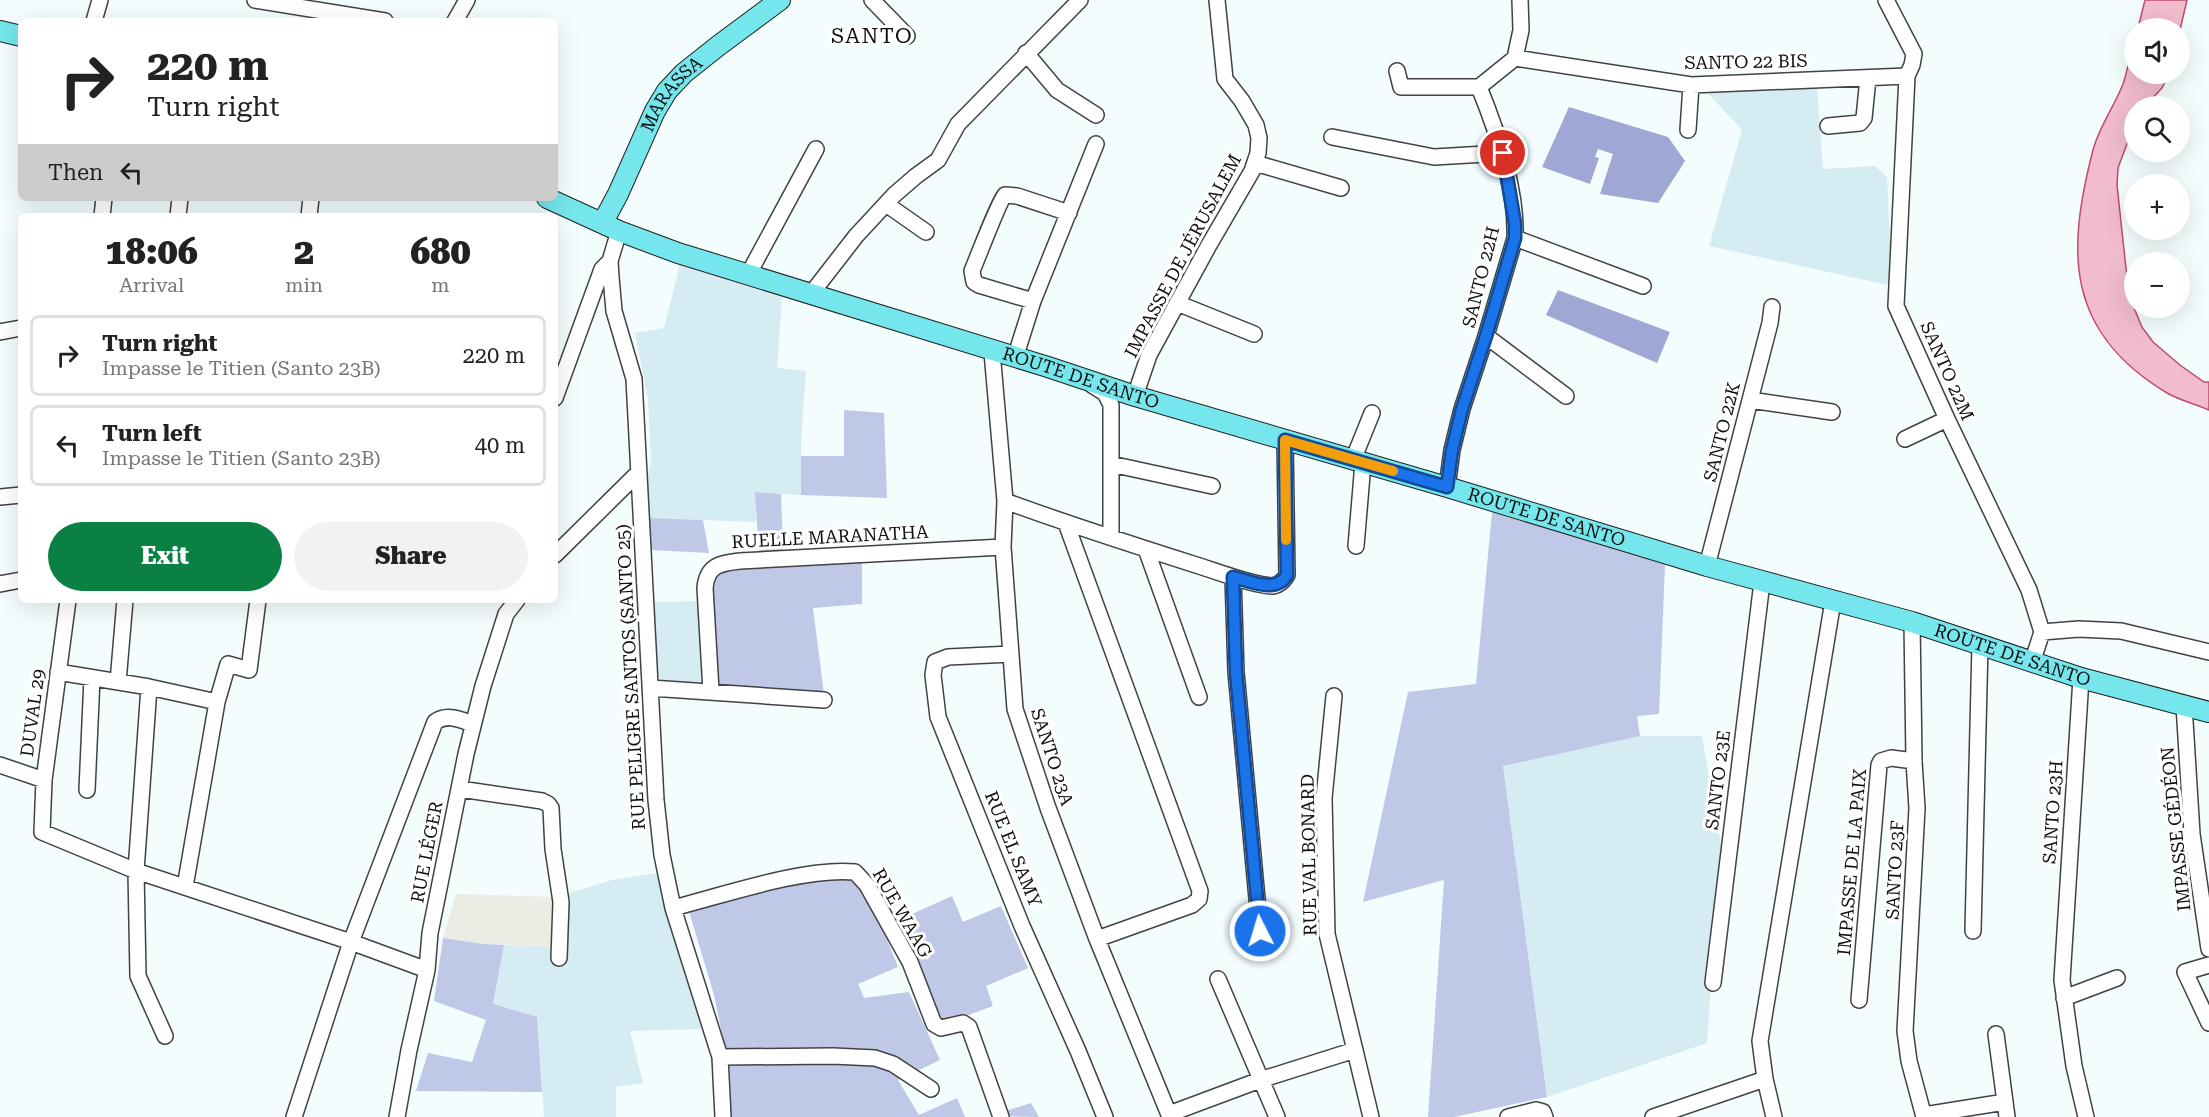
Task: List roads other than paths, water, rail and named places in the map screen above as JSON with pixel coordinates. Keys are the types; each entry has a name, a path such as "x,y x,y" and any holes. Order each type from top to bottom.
{"main road":[{"name":"MARASSA","path":"611,226 618,194 655,111 667,91 684,73 780,0"},
{"path":"0,31 18,35"},
{"name":"ROUTE DE SANTO","path":"554,201 678,253 1135,396 1762,582 1912,622 2081,678 2209,712"}],"street":[{"path":"95,18 100,0"},
{"path":"255,0 366,18"},
{"path":"457,18 467,0"},
{"path":"872,0 907,36"},
{"path":"810,294 856,236 886,204 916,176 938,160 958,124 1080,0"},
{"name":"IMPASSE DE JÉRUSALEM","path":"1135,396 1149,356 1252,171 1258,153 1259,138 1256,125 1225,79 1217,0"},
{"path":"1397,71 1401,87 1479,87 1515,58 1521,30 1520,0"},
{"name":"SANTO 22M","path":"1886,0 1914,54 1907,76 1896,259 1896,306 2029,590 2042,632"},
{"path":"1026,53 1057,90 1096,115"},
{"name":"SANTO 22 BIS","path":"1515,58 1691,85 1907,76"},
{"path":"1828,126 1860,123 1864,118 1868,78"},
{"path":"1688,130 1691,85"},
{"name":"SANTO 22H","path":"1447,487 1452,450 1462,409 1515,238 1515,224 1503,153 1479,87"},
{"path":"1332,137 1434,158 1503,153"},
{"path":"1015,358 1033,301 1096,144"},
{"path":"748,275 816,149"},
{"path":"1255,163 1341,188"},
{"path":"1033,301 979,285 972,277 972,271 1000,200 1005,195 1017,196 1069,213"},
{"path":"886,204 926,232"},
{"name":"RUE PELIGRE SANTOS (SANTO 25)","path":"611,226 610,261 614,311 634,379 660,844 673,908 720,1057 723,1117"},
{"path":"1515,238 1643,286"},
{"path":"558,390 603,270 610,261"},
{"path":"1177,303 1254,334"},
{"name":"SANTO 22K","path":"1707,566 1772,307"},
{"path":"0,332 18,329"},
{"path":"1486,336 1566,396"},
{"name":"SANTO 23A","path":"992,351 1005,501 1004,547 1015,709 1048,808 1097,939 1170,1116"},
{"path":"1084,379 1105,393 1111,405 1111,536"},
{"path":"1750,400 1832,412"},
{"path":"1356,546 1358,461 1372,413"},
{"path":"1905,439 1947,419"},
{"path":"1005,501 1233,577 1275,586 1283,582 1287,575 1285,440"},
{"path":"1111,464 1212,486"},
{"path":"558,552 638,473"},
{"path":"0,497 18,495"},
{"path":"1066,523 1200,891 1199,898 1192,905 1097,939"},
{"name":"RUELLE MARANATHA","path":"711,691 705,588 706,577 713,568 725,563 740,561 1004,547"},
{"path":"1146,549 1199,697"},
{"path":"1233,577 1236,672 1260,931"},
{"path":"0,584 18,581"},
{"name":"SANTO 23E","path":"1713,983 1762,582"},
{"path":"1774,1117 1765,1079 1760,1041 1833,601"},
{"name":"DUVAL 29","path":"68,603 44,780 42,832 136,871"},
{"path":"118,682 125,603"},
{"path":"185,887 217,702 228,664 249,670 258,603"},
{"name":"RUE LÉGER","path":"397,1117 427,970 430,933 473,724 507,614 515,603"},
{"name":"SANTO 23F","path":"1912,622 1917,808 1905,1031 1909,1061 1924,1116"},
{"path":"2032,663 2042,632 2079,629 2121,631 2209,652"},
{"path":"1973,932 1980,645"},
{"name":"RUE EL SAMY","path":"1011,654 948,657 935,662 933,675 938,717 1023,926 1105,1117"},
{"path":"58,672 149,687 217,702"},
{"path":"87,790 92,678"},
{"name":"SANTO 23H","path":"2081,678 2062,980 2074,1066 2086,1117"},
{"path":"149,687 136,871 138,976 165,1035"},
{"path":"651,688 824,700"},
{"name":"RUE VAL BONARD","path":"1334,696 1324,798 1327,934 1371,1117"},
{"name":"IMPASSE GÉDÉON","path":"2184,705 2192,834 2209,949"},
{"path":"294,1117 351,942 435,722 441,718 450,717 473,724"},
{"name":"IMPASSE DE LA PAIX","path":"1859,1000 1879,765 1881,761 1891,758 1914,761"},
{"path":"0,765 44,780"},
{"path":"460,789 542,801 551,807 552,849 561,902 559,958"},
{"name":"RUE WAAG","path":"673,908 787,879 840,870 855,872 867,885 910,962 934,1024 941,1028 963,1023 969,1027 1001,1117"},
{"path":"136,871 351,942 427,970"},
{"path":"2209,965 2185,972 2209,1023"},
{"path":"2064,998 2117,978"},
{"path":"1218,979 1277,1117"},
{"path":"1924,1116 2006,1109 1996,1034"},
{"path":"1170,1116 1260,1080 1354,1050"},
{"path":"720,1057 875,1058 893,1064 931,1089"},
{"path":"1653,1117 1674,1113 1765,1079"},
{"path":"1508,1117 1536,1110 1543,1112 1545,1117"}],"district":[{"name":"SANTO","path":"872,36"}]}
